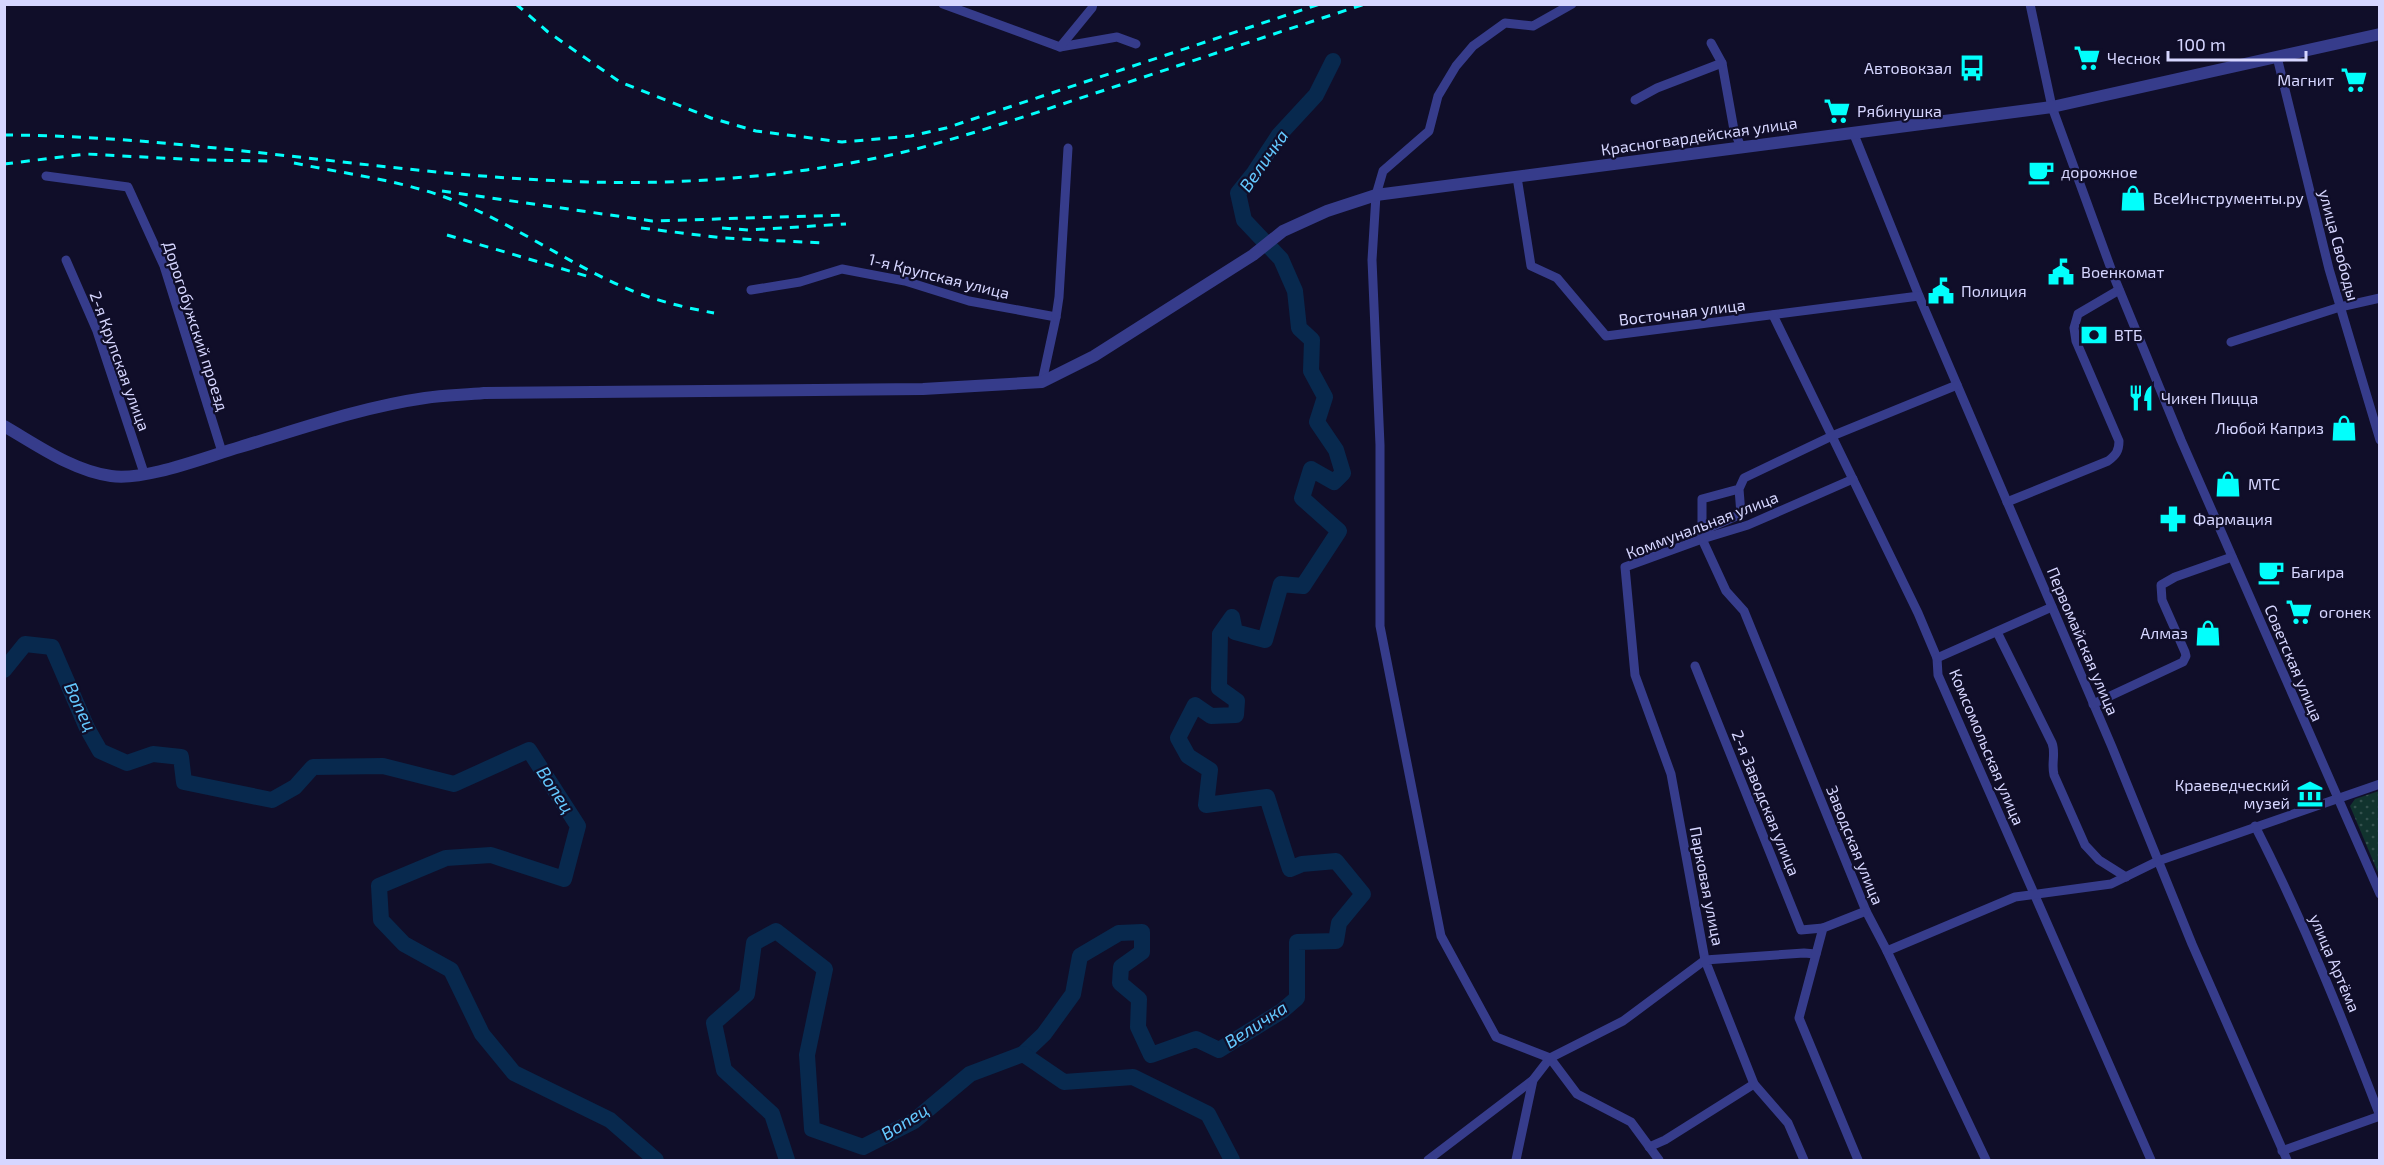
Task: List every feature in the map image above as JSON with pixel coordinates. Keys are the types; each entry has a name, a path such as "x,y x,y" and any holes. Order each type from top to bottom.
{"street":[{"path":"943,4 1059,47 1117,37 1136,44"},
{"path":"1059,47 1092,8 1092,4"},
{"path":"1572,4 1533,26 1505,23 1473,45 1456,66 1438,96 1429,131 1383,171 1376,195 1372,260 1380,445 1380,626 1441,936 1496,1037 1550,1058 1577,1094 1631,1122 1659,1161"},
{"name":"Советская улица","path":"2030,4 2052,107 2119,290 2181,440 2379,894"},
{"name":"Красногвардейская улица","path":"1042,382 1094,357 1253,255 1283,231 1327,211 1376,195 2052,107 2379,34"},
{"path":"1711,43 1722,63 1734,130 1741,147"},
{"name":"улица Свободы","path":"2277,57 2307,187 2379,440"},
{"path":"1635,100 1657,88 1722,63"},
{"name":"Первомайская улица","path":"1853,132 1919,296 2093,704 2196,955 2287,1161"},
{"path":"4,426 89,472 114,477 191,463 375,408 425,398 484,393 923,389 1042,382 1059,297 1068,148"},
{"name":"Дорогобужский проезд","path":"46,176 128,187 164,266 222,452"},
{"name":"Восточная улица","path":"1517,177 1531,266 1557,278 1606,336 1919,296"},
{"name":"2-я Крупская улица","path":"66,260 97,331 144,473"},
{"name":"1-я Крупская улица","path":"751,290 800,282 842,269 904,281 969,301 1056,317"},
{"path":"2007,502 2108,461 2119,449 2119,441 2076,341 2074,328 2078,314 2119,290"},
{"path":"2231,342 2340,307 2379,298"},
{"name":"Комсомольская улица","path":"1773,315 1918,613 1937,658 1938,675 2151,1161"},
{"path":"1702,539 1711,527 1741,514 1739,489 1744,478 1832,436 1957,385"},
{"name":"Коммунальная улица","path":"1635,675 1625,567 1748,525 1853,479"},
{"path":"1702,539 1702,499 1739,489"},
{"name":"Заводская улица","path":"1702,539 1726,591 1744,611 1866,911 1986,1161"},
{"path":"2093,704 2184,662 2185,652 2162,600 2160,590 2162,585 2175,577 2232,557"},
{"path":"1937,658 2052,607"},
{"path":"1997,632 2052,743 2054,775 2085,845 2099,860 2127,877"},
{"name":"2-я Заводская улица","path":"1695,666 1801,930 1823,928"},
{"name":"Парковая улица","path":"1516,1161 1533,1080 1550,1058 1623,1021 1705,960 1671,774 1635,675"},
{"path":"1887,951 2015,897 2111,884 2158,861 2336,797 2379,784"},
{"name":"улица Артёма","path":"2255,826 2281,878 2342,1016 2379,1116 2282,1151"},
{"path":"1858,1161 1799,1018 1823,928 1866,911"},
{"path":"1804,1161 1788,1123 1754,1084 1705,960 1816,954"},
{"path":"1428,1161 1533,1080"},
{"path":"1649,1147 1665,1140 1754,1084"}],"green space":[{"path":"2380,791 2379,875 2350,806 2355,799"}],"waterway":[{"name":"Величка","path":"1023,1054 1044,1034 1073,994 1080,956 1119,933 1142,932 1142,952 1121,967 1120,983 1139,999 1138,1027 1151,1055 1196,1039 1219,1050 1282,1011 1297,998 1297,942 1336,941 1339,923 1363,894 1336,861 1302,864 1290,869 1267,797 1206,805 1210,770 1188,756 1178,738 1195,705 1211,716 1236,715 1237,701 1219,688 1220,634 1232,617 1235,632 1265,640 1281,584 1303,586 1339,531 1302,498 1311,469 1334,482 1343,473 1336,450 1317,422 1325,397 1311,371 1312,340 1299,328 1295,291 1281,259 1244,220 1238,193 1279,135 1316,95 1333,61"},
{"name":"Вопец","path":"4,670 25,644 52,647 87,728 100,751 127,763 153,754 181,757 184,782 272,800 295,787 313,767 383,766 454,784 529,750 578,826 564,879 491,855 446,858 379,886 381,920 404,944 451,970 482,1034 514,1073 610,1120 656,1160"},
{"name":"Вопец","path":"787,1160 772,1114 724,1070 714,1023 747,994 754,943 776,931 825,969 807,1055 812,1129 863,1147 914,1121 970,1074 1023,1054 1064,1082 1133,1077 1208,1114 1232,1160"}],"railway":[{"path":"516,4 548,32 620,82 711,118 756,131 842,142 911,136 946,128 1320,4"},
{"path":"4,135 170,144 417,170 582,182 665,182 761,175 857,162 945,141 1365,4"},
{"path":"4,164 86,154 274,161"},
{"path":"294,163 431,192 497,220 611,282 655,299 714,313"},
{"path":"442,191 652,221 845,215"},
{"path":"722,228 749,230 846,224"},
{"path":"641,228 723,238 824,243"},
{"path":"447,235 590,277"}],"place":[{"name":"Чеснок","path":"2087,58"},
{"name":"Автовокзал","path":"1972,68"},
{"name":"Магнит","path":"2354,80"},
{"name":"Рябинушка","path":"1837,111"},
{"name":"дорожное","path":"2041,172"},
{"name":"ВсеИнструменты.ру","path":"2133,198"},
{"name":"Военкомат","path":"2061,272"},
{"name":"Полиция","path":"1941,291"},
{"name":"ВТБ","path":"2094,335"},
{"name":"Чикен Пицца","path":"2141,398"},
{"name":"Любой Каприз","path":"2344,428"},
{"name":"МТС","path":"2228,484"},
{"name":"Фармация","path":"2173,519"},
{"name":"Багира","path":"2271,572"},
{"name":"огонек","path":"2299,612"},
{"name":"Алмаз","path":"2208,633"},
{"name":"Краеведческий музей","path":"2310,794"}]}
